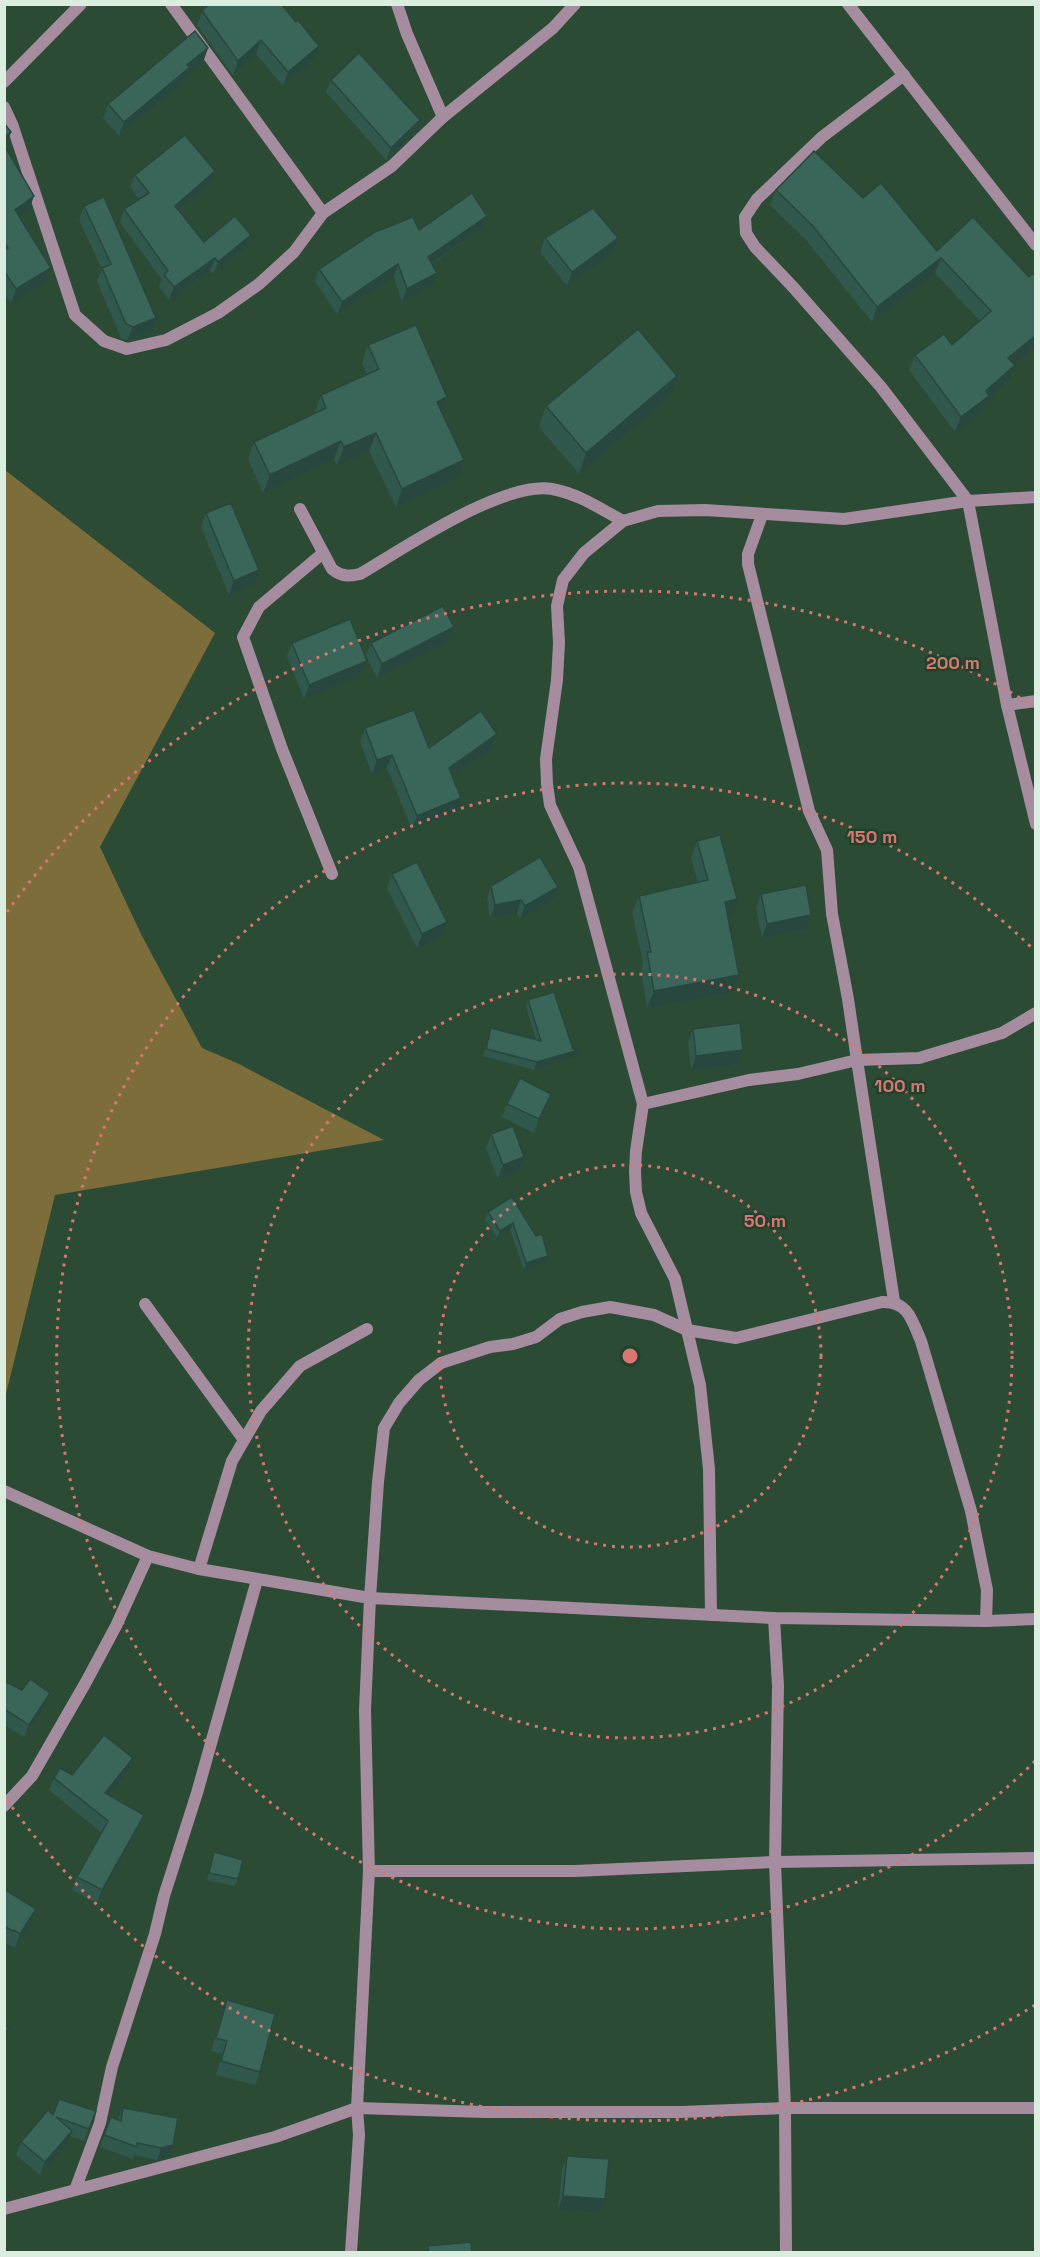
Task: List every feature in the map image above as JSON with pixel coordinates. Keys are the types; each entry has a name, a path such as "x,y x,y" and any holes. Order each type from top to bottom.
{"street":[{"path":"4,82 81,4"},
{"path":"171,4 323,213"},
{"path":"397,4 407,34 443,117"},
{"path":"4,107 12,124 75,315 104,341 127,349 166,340 218,313 259,284 294,252 323,213 392,166 443,117 553,28 575,4"},
{"path":"848,4 1035,245"},
{"path":"904,75 822,137 757,199 745,217 746,233 755,248 793,287 881,387 968,501 1007,705 1035,824"},
{"path":"300,509 332,569 339,575 349,576 360,574 461,514 486,503 524,492 549,489 580,496 623,521"},
{"path":"711,1615 709,1469 700,1385 675,1279 641,1213 636,1192 636,1151 643,1104 579,867 550,805 546,759 559,643 557,606 563,580 584,553 623,521 658,511 705,510 844,519 968,501 1035,497"},
{"path":"762,515 748,554 748,564 809,811 827,849 832,914 848,999 894,1302"},
{"path":"324,553 259,607 243,637 282,749 332,874"},
{"path":"1007,705 1035,701"},
{"path":"643,1104 749,1080 798,1074 857,1060 919,1058 1002,1033 1035,1013"},
{"path":"351,2253 359,2135 357,2108 369,1871 364,1710 378,1482 384,1428 399,1403 419,1380 441,1363 490,1347 513,1344 536,1337 560,1319 610,1307 654,1315 687,1330 736,1338 882,1302 894,1302 903,1307 914,1323 921,1341 971,1511 987,1590 986,1621"},
{"path":"145,1304 244,1440"},
{"path":"199,1569 232,1461 261,1411 300,1366 367,1329"},
{"path":"4,1491 148,1556 257,1580 370,1598 774,1618 986,1621 1035,1618"},
{"path":"4,1806 32,1776 116,1626 148,1556"},
{"path":"75,2190 100,2123 112,2067 197,1793 257,1580"},
{"path":"774,1618 778,1686 775,1862 785,2108 786,2253"},
{"path":"369,1871 575,1871 775,1862 1035,1858"},
{"path":"4,2209 275,2137 357,2108 496,2112 681,2112 785,2108 1035,2108"}],"shaded area":[{"path":"5,470 215,633 100,847 142,936 202,1048 237,1063 384,1140 55,1195 5,1398"}],"building":[{"path":"209,4 281,4 296,22 298,20 319,46 288,72 261,40 238,61 202,11"},
{"path":"195,31 208,48 187,65 190,67 124,122 108,104"},
{"path":"359,53 420,120 391,148 331,80"},
{"path":"4,123 11,132 4,137"},
{"path":"185,135 215,171 175,206 204,242 235,216 251,235 218,262 215,258 174,287 164,275 168,271 124,209 149,193 135,175"},
{"path":"4,145 34,196 15,210 51,268 16,289 4,271 4,250 8,248 4,242"},
{"path":"814,151 863,198 881,183 937,251 973,217 1029,277 1033,273 1035,277 1035,336 1008,358 1015,365 986,391 989,396 961,417 915,355 944,334 952,345 991,311 941,258 877,307 813,226 776,190"},
{"path":"472,193 487,216 428,257 437,273 407,289 398,264 342,302 319,269 375,232 413,217 419,230"},
{"path":"104,197 156,318 133,327 126,324 102,268 111,264 84,206"},
{"path":"593,208 618,238 572,272 545,238"},
{"path":"416,325 447,397 437,402 464,460 402,489 376,433 344,447 341,441 270,475 254,442 326,408 321,395 379,369 368,345"},
{"path":"638,329 677,376 586,453 546,406"},
{"path":"231,503 259,570 234,581 206,513"},
{"path":"443,606 454,627 382,664 371,643"},
{"path":"350,619 367,661 309,685 292,643"},
{"path":"414,710 429,748 481,711 497,734 449,768 461,798 417,816 392,755 377,760 365,728"},
{"path":"720,835 737,899 725,902 739,975 654,991 647,952 651,952 639,896 708,880 697,841"},
{"path":"540,857 558,887 525,906 521,900 495,905 491,886"},
{"path":"417,862 447,922 422,934 392,874"},
{"path":"806,885 811,915 767,924 761,894"},
{"path":"554,992 573,1049 579,1050 537,1062 486,1049 491,1028 541,1041 528,1000"},
{"path":"740,1023 743,1050 696,1056 693,1029"},
{"path":"520,1078 551,1094 539,1119 507,1104"},
{"path":"513,1126 524,1157 503,1165 491,1134"},
{"path":"512,1197 536,1236 542,1234 548,1256 526,1263 513,1223 500,1231 488,1212"},
{"path":"30,1679 50,1693 29,1725 4,1709 4,1681 22,1690"},
{"path":"104,1735 133,1758 105,1793 144,1815 102,1890 77,1877 108,1821 54,1778 60,1768 72,1775"},
{"path":"214,1852 243,1860 238,1879 209,1873"},
{"path":"4,1889 36,1909 20,1934 4,1926"},
{"path":"227,2000 275,2014 260,2072 221,2061 227,2041 216,2038"},
{"path":"59,2099 96,2111 89,2129 56,2117 72,2131 45,2162 21,2142 48,2110 53,2115"},
{"path":"123,2108 178,2118 173,2145 161,2148 137,2143 137,2147 104,2135 111,2117 121,2121"},
{"path":"567,2156 609,2159 605,2199 563,2196"},
{"path":"471,2242 472,2253 429,2253 428,2246"}]}
